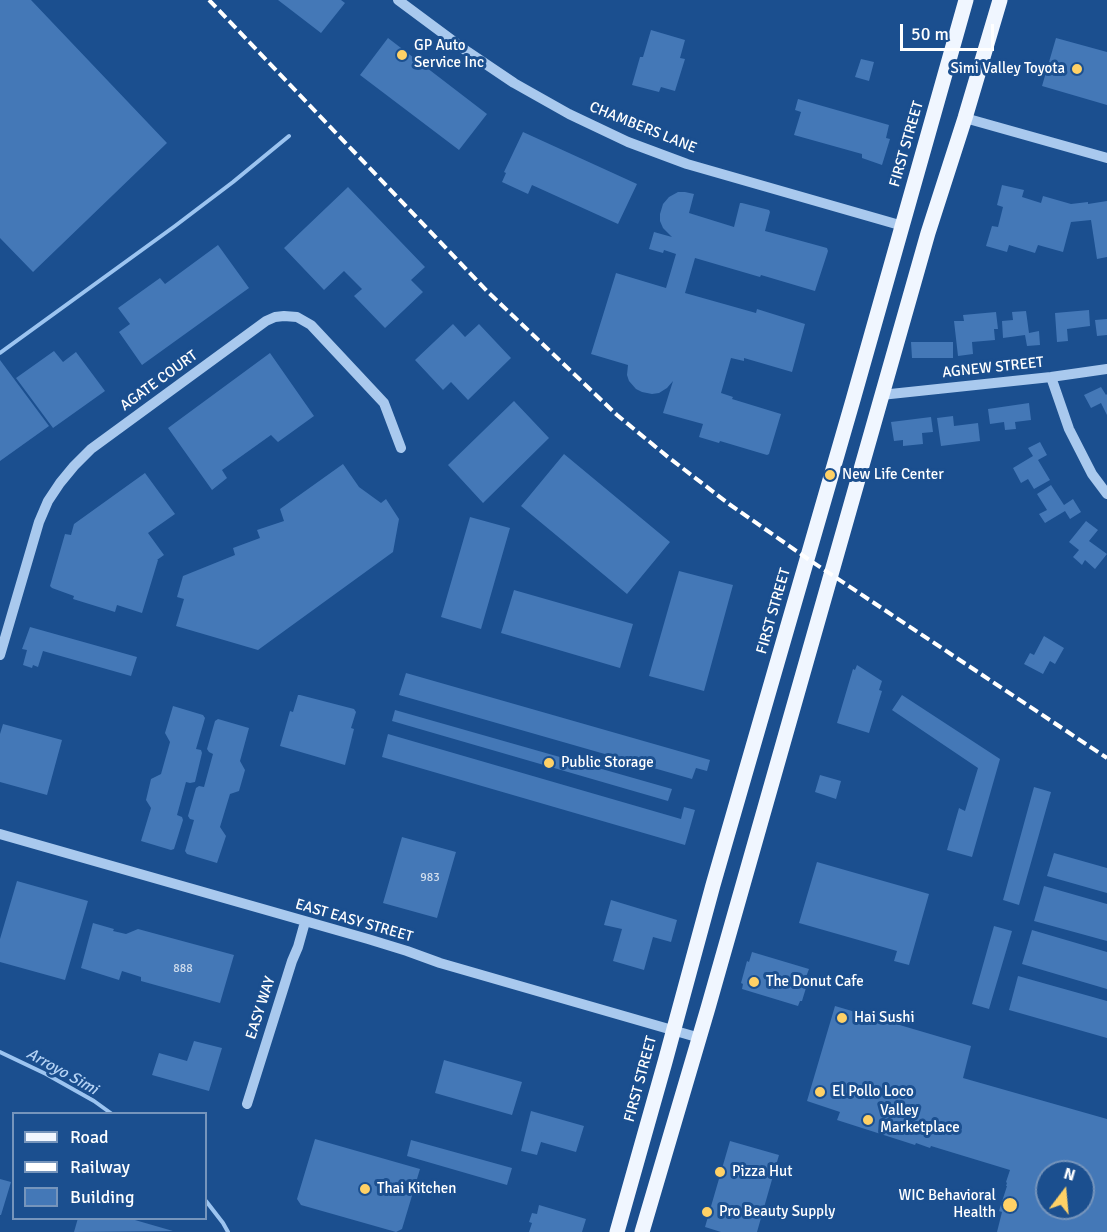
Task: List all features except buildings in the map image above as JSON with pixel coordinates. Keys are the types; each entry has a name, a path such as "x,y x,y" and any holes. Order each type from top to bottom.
{"main road":[{"name":"FIRST STREET","path":"617,1232 713,885 966,0"},
{"path":"642,1232 700,1038 912,288 1000,0"},
{"path":"903,226 928,233"},
{"path":"853,400 881,395"}],"street":[{"name":"CHAMBERS LANE","path":"398,0 514,83 569,114 628,142 687,164 903,226"},
{"path":"965,118 1107,158"},
{"name":"AGATE COURT","path":"0,655 39,522 48,501 60,483 91,449 266,321 275,317 297,317 310,325 384,403 401,448"},
{"name":"AGNEW STREET","path":"881,395 1107,369"},
{"path":"1052,377 1069,429 1092,474 1107,494"},
{"name":"EAST EASY STREET","path":"0,834 368,939 440,963 700,1038"},
{"name":"EASY WAY","path":"247,1104 305,922"}],"waterway":[{"path":"0,353 175,226 289,136"},
{"name":"Arroyo Simi","path":"0,1052 46,1074 109,1112"},
{"name":"Arroyo Simi","path":"207,1202 228,1232"}],"railway":[{"path":"209,0 488,292 617,415 729,504 1107,758"}],"place":[{"name":"GP Auto Service Inc","path":"402,55"},
{"name":"Simi Valley Toyota","path":"1077,69"},
{"name":"New Life Center","path":"830,475"},
{"name":"Public Storage","path":"549,763"},
{"name":"The Donut Cafe","path":"754,982"},
{"name":"Hai Sushi","path":"842,1018"},
{"name":"El Pollo Loco","path":"820,1092"},
{"name":"Valley Marketplace","path":"868,1120"},
{"name":"Pizza Hut","path":"720,1172"},
{"name":"Thai Kitchen","path":"365,1189"},
{"name":"WIC Behavioral Health","path":"1010,1205"},
{"name":"Pro Beauty Supply","path":"707,1212"}]}
